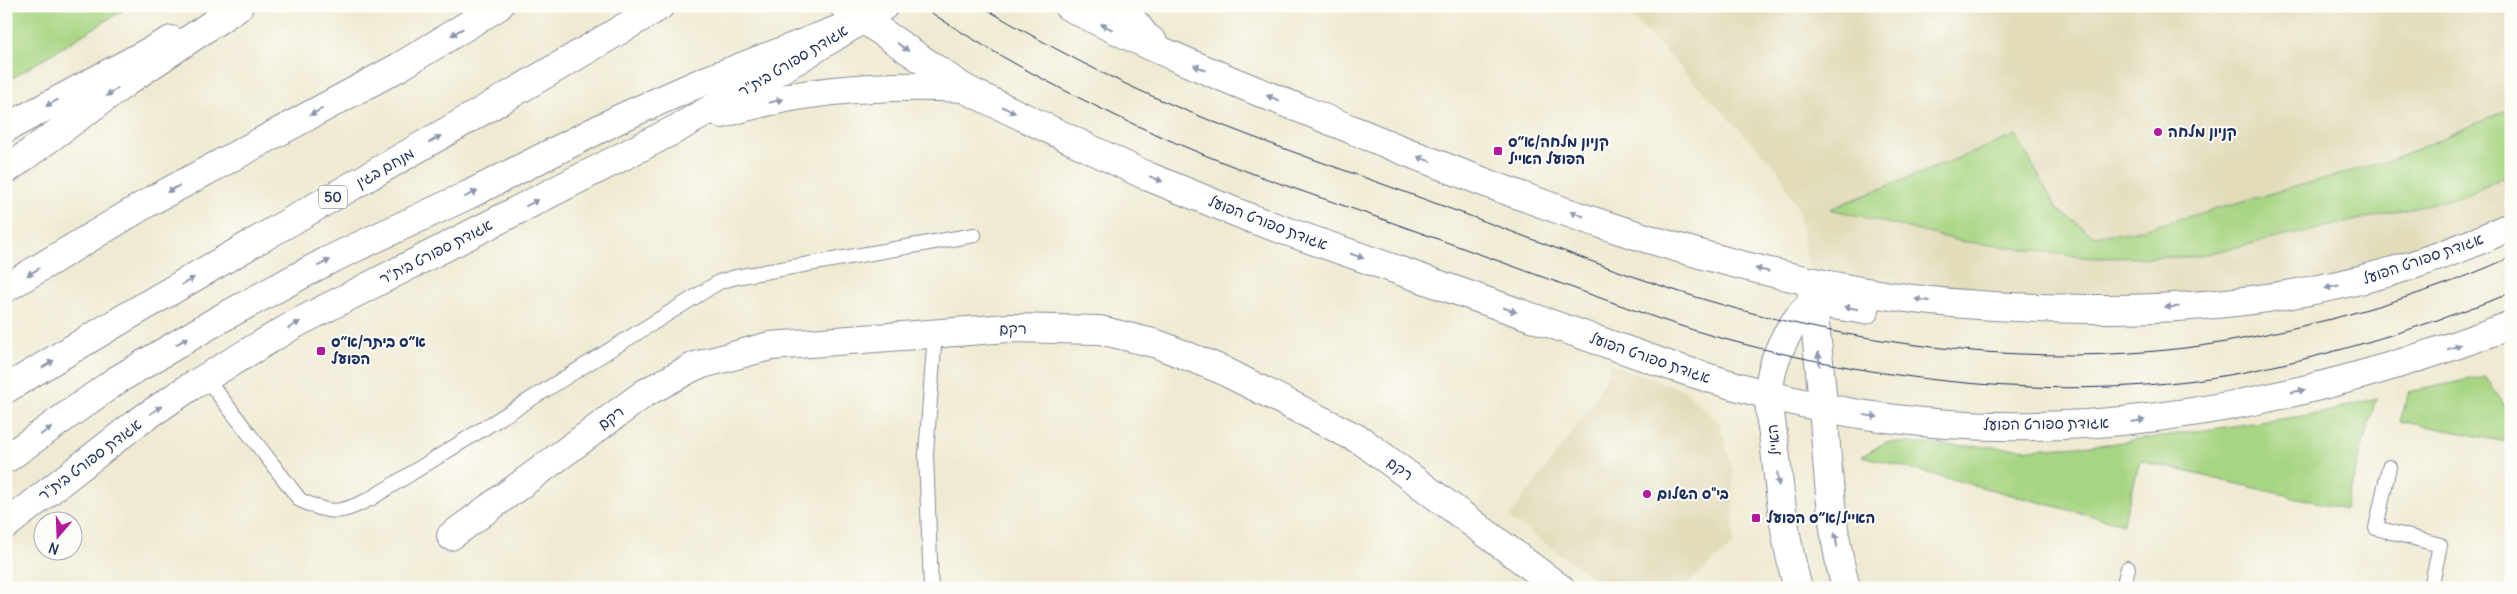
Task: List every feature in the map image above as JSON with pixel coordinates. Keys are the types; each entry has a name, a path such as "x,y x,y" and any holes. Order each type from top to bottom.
{"main road":[{"path":"6,128 234,6"},
{"path":"6,170 124,83 239,6"},
{"path":"6,288 150,202 400,67 499,6"},
{"name":"מנחם בגין","path":"6,389 106,328 555,70 660,6"},
{"path":"555,70 679,6"},
{"name":"אגודת ספורט הפועל","path":"1068,6 1168,54 1403,151 1556,208 1811,291 1873,293 1949,303 2055,309 2213,306 2283,297 2353,283 2414,265 2511,226"},
{"path":"1122,6 1144,36 1168,54"},
{"path":"6,459 117,380 218,320 327,261 468,195 676,93 864,11"},
{"name":"אגודת ספורט הפועל","path":"864,11 965,88 1147,176 1255,220 1668,365 1769,396 1823,408 1890,419 2008,427 2132,422 2248,402 2382,370 2511,325"},
{"name":"אגודת ספורט בית\"ר","path":"6,525 120,435 206,378 297,323 678,128 864,11"},
{"path":"678,128 732,111 834,91 904,86 965,88"},
{"path":"1811,291 1835,538 1846,588"},
{"name":"האייל","path":"1798,588 1789,556 1781,508 1769,396 1775,363 1783,342 1800,315 1811,291"},
{"name":"רקם","path":"451,536 645,393 695,366 770,346 1008,328 1100,330 1157,344 1202,362 1294,405 1362,441 1560,588"}],"lane":[{"path":"206,378 300,500 322,510 345,511 370,499 719,282 974,235"},
{"path":"931,588 926,454 935,333"},
{"path":"2389,467 2376,528 2440,545 2431,588"},
{"path":"2123,588 2128,568"}],"shaded area":[{"path":"1622,6 2511,6 2511,226 2353,283 2130,309 1810,281 1799,212 1780,172"},
{"path":"1611,364 1685,391 1720,424 1733,471 1734,544 1682,588 1607,588 1509,518 1594,403"}],"green space":[{"path":"6,6 130,6 6,82"},
{"path":"2511,108 2511,173 2469,195 2192,257 2091,258 1960,241 1830,209 2016,135 2057,209 2094,236 2136,231 2395,159"},
{"path":"2485,376 2511,415 2511,443 2400,421 2409,392"},
{"path":"2376,398 2345,509 2140,461 2123,524 1862,456 1886,442 2032,449 2108,444 2322,413"}],"tram line":[{"path":"921,6 991,50 1063,90 1137,126 1236,168 1677,325 1728,340 1854,368 1919,378 2051,388 2117,387 2182,382 2245,372 2313,357 2413,328 2511,293"},
{"path":"981,6 1105,74 1214,122 1662,286 1737,309 1847,334 1960,350 2016,354 2073,355 2185,348 2261,335 2357,312 2447,284 2511,257"}],"place":[{"name":"קניון מלחה","path":"2158,132"},
{"name":"קניון מלחה/א״ס הפועל האייל","path":"1498,151"},
{"name":"א״ס ביתר/א״ס הפועל","path":"321,351"},
{"name":"בי\"ס השלום","path":"1647,494"},
{"name":"האייל/א״ס הפועל","path":"1756,518"}]}
